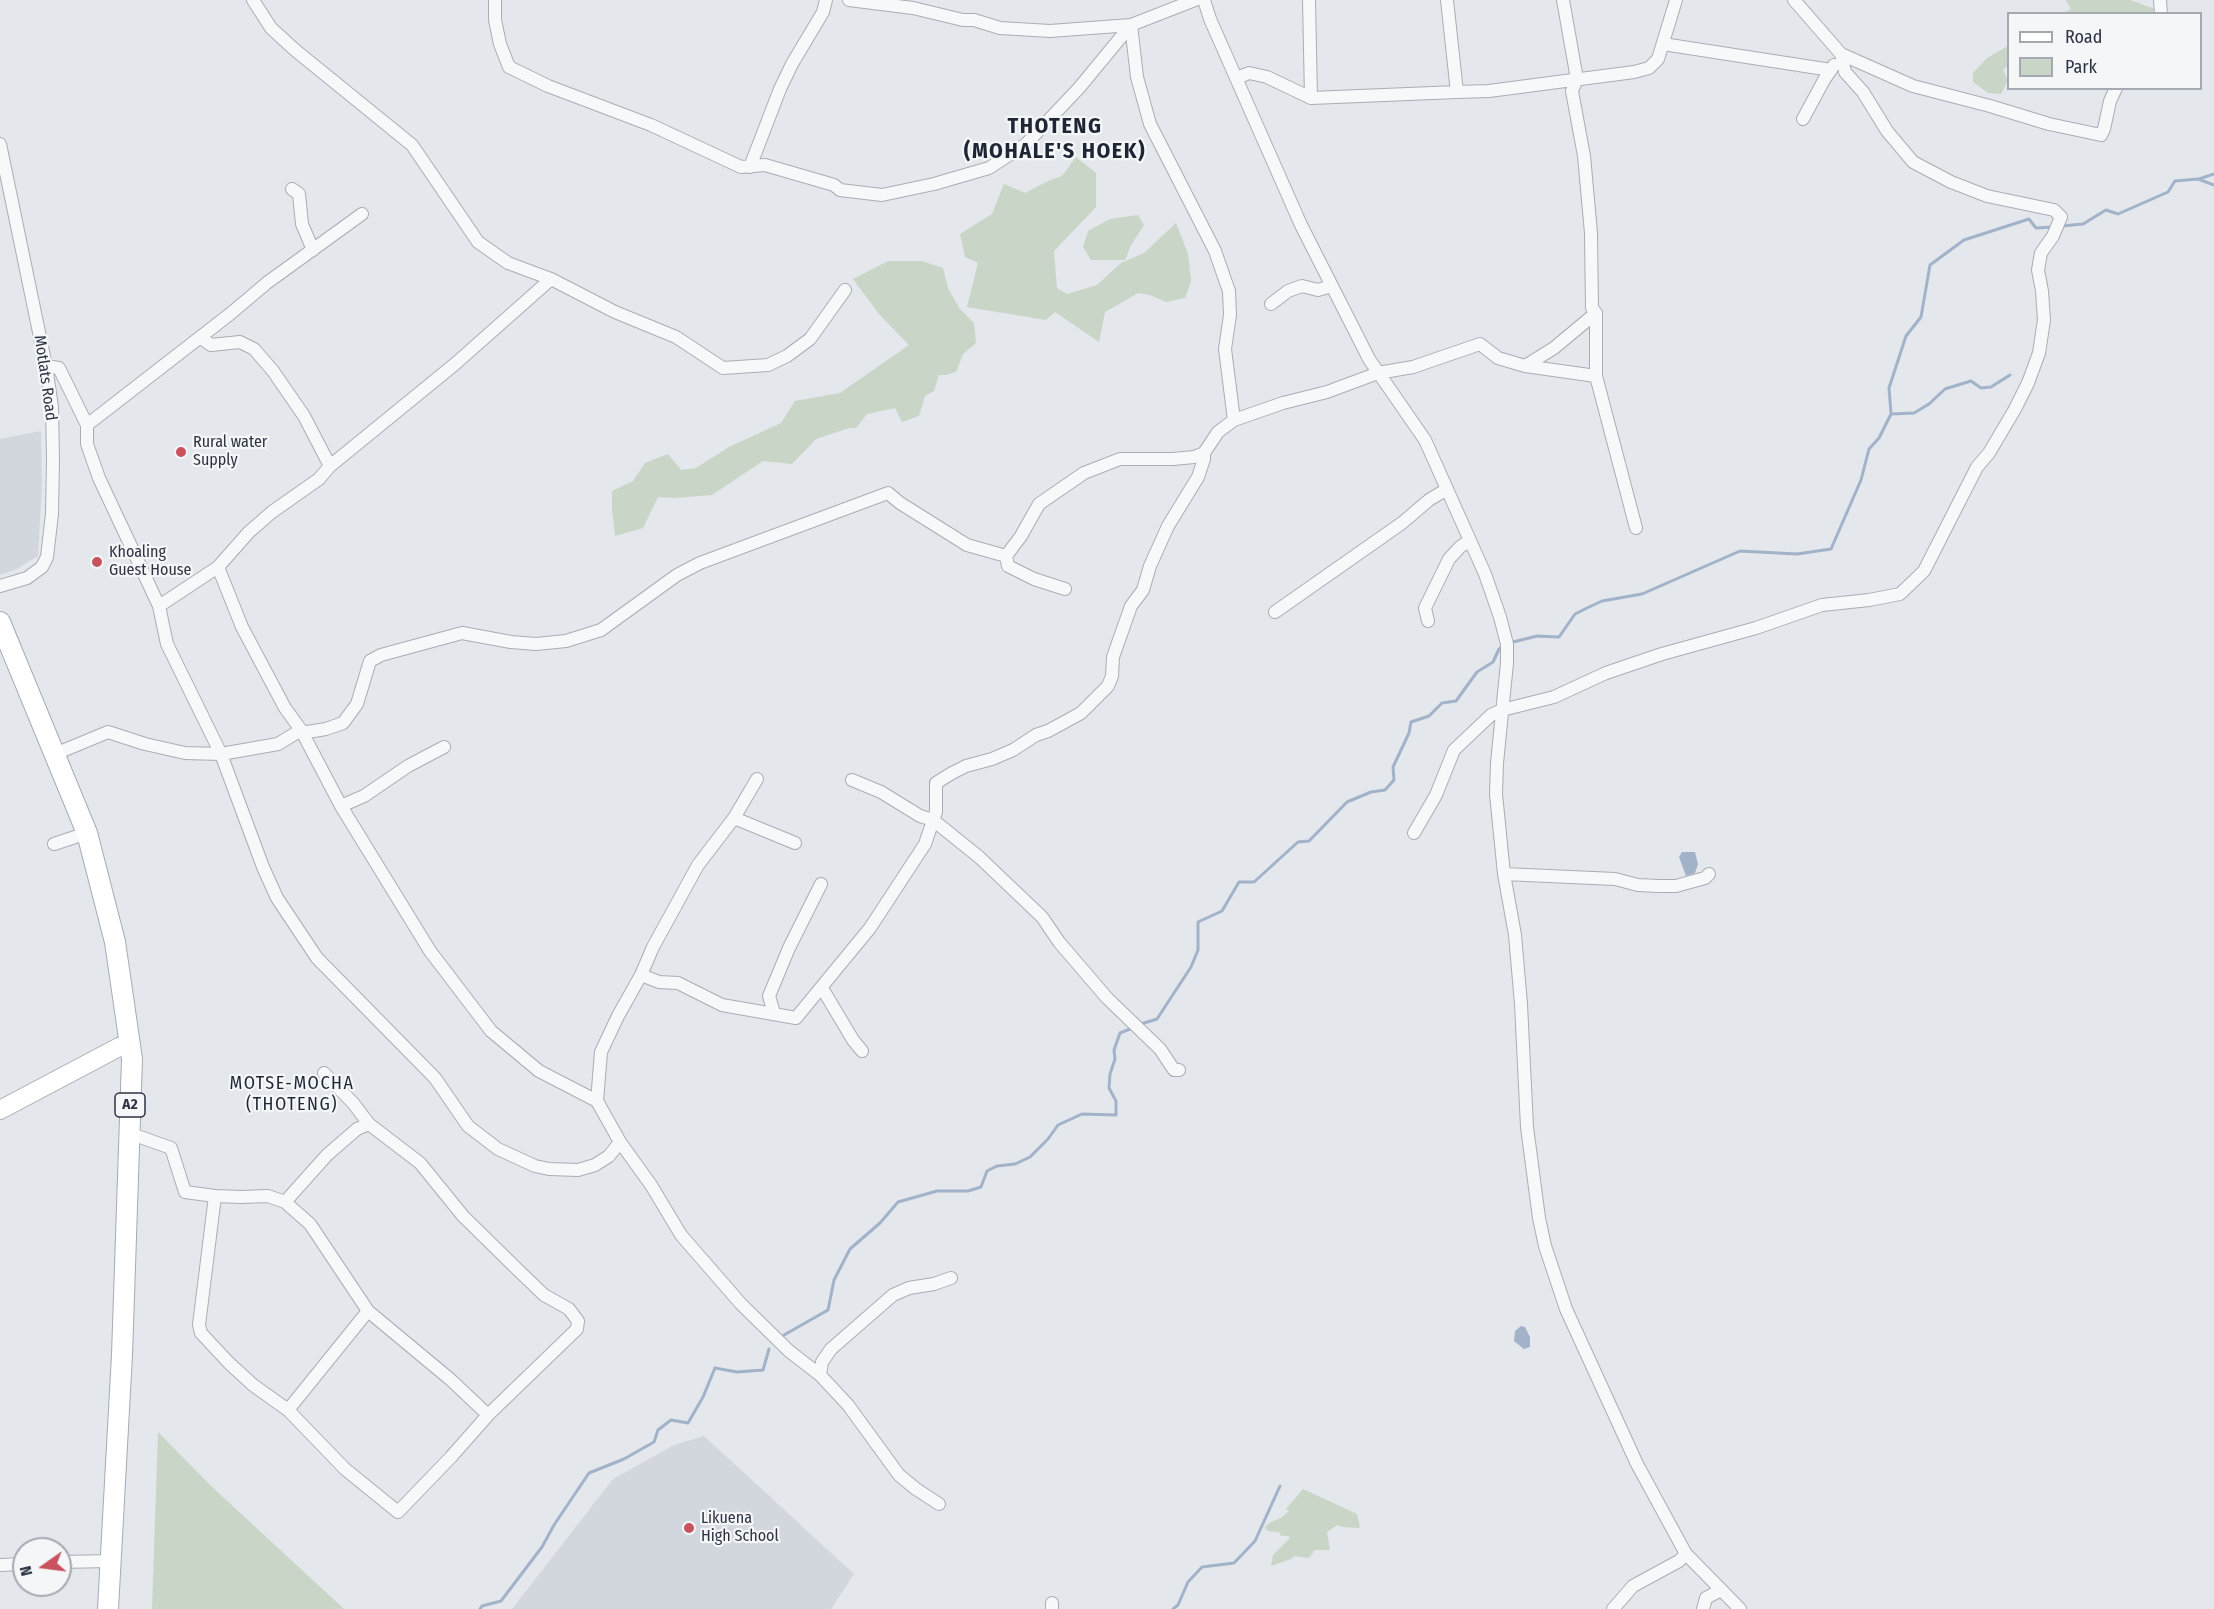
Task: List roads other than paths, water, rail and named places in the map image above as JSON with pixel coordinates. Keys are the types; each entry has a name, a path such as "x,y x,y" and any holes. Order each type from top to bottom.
{"main road":[{"name":"A2","path":"1,627 87,833 115,942 132,1059 122,1355 108,1609"}],"street":[{"path":"253,0 271,28 295,50 412,145 478,242 508,263 551,279 615,312 676,337 723,368 768,365 787,356 810,339 845,290"},
{"path":"495,0 495,20 500,44 509,67 548,86 651,125 741,167 765,165 834,185 840,190 882,195 934,184 989,168 1026,144 1079,88 1131,25"},
{"path":"750,166 780,89 823,12 826,0"},
{"path":"849,0 914,8 963,20 974,20 1000,28 1050,31 1131,25 1195,0"},
{"path":"1204,0 1277,172 1331,286 1369,359 1425,440 1489,585 1500,617 1507,644 1507,663 1497,763 1497,794 1504,874 1515,935 1527,1127 1545,1246 1566,1309 1637,1464 1686,1554 1740,1609"},
{"path":"1309,0 1311,98"},
{"path":"1447,0 1457,92"},
{"path":"1563,0 1577,79 1572,91 1584,156 1591,233 1592,308 1596,313 1596,376 1636,528"},
{"path":"1237,78 1249,73 1267,77 1311,98 1489,91 1635,72 1649,68 1658,59 1676,0"},
{"path":"1794,0 1841,54 1913,86 2096,135 2101,135 2104,129 2110,101 2115,90"},
{"path":"1131,25 1137,77 1150,124 1215,251 1229,291 1230,315 1225,349 1234,420"},
{"path":"1663,44 1831,70"},
{"path":"1803,119 1841,54"},
{"path":"1414,833 1436,795 1454,750 1491,715 1554,697 1632,664 1756,628 1822,605 1900,594 1924,571 1977,467 1989,453 2015,409 2039,353 2044,320 2038,270 2041,253 2053,236 2061,218 2054,210 1987,196 1951,182 1913,162 1887,131 1863,92 1845,72 1841,54"},
{"name":"Motlats Road","path":"0,144 46,366 52,407 53,449 52,514 47,557 42,567 27,578 0,586"},
{"path":"292,189 299,194 302,224 313,250"},
{"path":"87,426 201,338 268,282 362,214"},
{"path":"159,606 218,567 241,540 264,519 319,479 330,466 455,364 551,279"},
{"path":"1271,304 1288,291 1302,286 1318,290 1331,286"},
{"path":"1525,366 1554,348 1596,313"},
{"path":"201,338 211,345 240,342 254,348 304,416 330,466"},
{"path":"641,975 659,982 678,983 722,1005 796,1018 870,928 925,844 936,812 936,783 966,766 1013,750 1036,735 1081,713 1108,686 1112,676 1113,657 1131,606 1143,590 1150,566 1164,535 1198,477 1204,453 1218,432 1234,420 1283,403 1327,392 1378,373 1413,367 1479,344 1498,358 1525,366 1596,376"},
{"path":"46,366 59,368 87,426 87,444 99,478 159,606 167,644 221,754 263,867 277,898 317,958 435,1078 468,1126 498,1149 535,1166 578,1170 595,1165 609,1156 620,1142"},
{"path":"1065,589 1034,579 1008,566 1006,556 1021,536 1039,504 1084,473 1120,459 1173,459 1194,457 1204,453"},
{"path":"1275,612 1447,489"},
{"path":"55,754 108,732 145,744 185,753 221,754 278,744 301,732 326,729 344,723 357,704 370,661 381,655 462,633 536,644 566,641 601,630 677,575 700,562 888,493 900,503 968,545 1006,556"},
{"path":"1428,621 1425,608 1436,590 1449,559 1469,541"},
{"path":"218,567 242,627 341,806 430,951 469,999 491,1031 539,1071 597,1101 620,1142 651,1185 681,1235 741,1304 789,1351 820,1375 848,1405 899,1475 939,1504"},
{"path":"341,806 364,796 408,766 444,747"},
{"path":"597,1101 601,1052 653,947 698,865 734,818 757,779"},
{"path":"852,780 881,792 920,816 933,820 979,857 1042,917 1059,942 1107,998 1160,1049 1174,1070 1179,1070"},
{"path":"734,818 795,843"},
{"path":"54,844 87,833"},
{"path":"1504,874 1615,879 1638,885 1659,886 1676,886 1705,878 1710,874"},
{"path":"774,1013 769,996 789,948 821,884"},
{"path":"822,988 862,1051"},
{"path":"0,1110 119,1047 130,1044"},
{"path":"215,1196 199,1324 201,1333 253,1385 288,1410 345,1469 398,1512 488,1415 577,1329 578,1321 569,1309 544,1295 463,1216 420,1163 369,1124 353,1103 324,1073"},
{"path":"285,1202 327,1155 357,1129 369,1124"},
{"path":"129,1133 171,1148 185,1192 233,1197 268,1196 285,1202 310,1224 368,1311 451,1380 488,1415"},
{"path":"820,1375 822,1362 831,1348 893,1295 909,1288 934,1284 951,1278"},
{"path":"288,1410 368,1311"},
{"path":"1613,1609 1633,1586 1679,1561 1686,1554"},
{"path":"72,1562 111,1562"},
{"path":"1703,1609 1706,1598 1721,1590"}],"water":[{"path":"1682,852 1695,852 1698,864 1695,873 1686,876 1679,857"},
{"path":"1521,1326 1525,1327 1530,1337 1530,1347 1524,1349 1514,1341 1515,1331"}],"waterway":[{"path":"2199,179 2214,174"},
{"path":"2062,226 2083,224 2106,210 2118,214 2168,192 2175,181 2198,179 2214,185"},
{"path":"1509,643 1537,636 1559,637 1575,614 1587,608 1602,601 1642,594 1740,551 1797,554 1831,549 1861,480 1869,449 1879,438 1891,414 1889,388 1906,336 1921,317 1930,265 1964,240 2029,219 2036,228 2052,227"},
{"path":"1891,414 1914,413 1929,404 1945,389 1971,381 1981,388 1991,387 2010,375"},
{"path":"1141,1024 1157,1019 1191,967 1198,950 1198,922 1222,911 1239,882 1254,882 1298,842 1309,841 1347,802 1371,792 1385,790 1394,780 1393,767 1409,733 1411,722 1429,716 1442,703 1456,701 1477,672 1493,662 1499,649 1503,646"},
{"path":"784,1335 828,1310 834,1280 850,1249 880,1223 898,1202 937,1191 968,1191 981,1187 987,1171 997,1166 1015,1164 1030,1157 1058,1125 1082,1114 1116,1115 1116,1101 1109,1088 1110,1074 1115,1059 1114,1050 1120,1033 1132,1026"},
{"path":"480,1609 482,1606 501,1601 542,1547 589,1473 624,1459 654,1442 658,1430 671,1420 688,1423 703,1397 715,1368 737,1372 763,1370 769,1349"},
{"path":"1173,1609 1178,1605 1188,1582 1202,1567 1234,1563 1255,1541 1280,1486"}],"place":[{"name":"Rural water Supply","path":"181,452"},
{"name":"Khoaling Guest House","path":"97,562"},
{"name":"Likuena High School","path":"689,1528"}],"district":[{"name":"THOTENG (MOHALE'S HOEK)","path":"1055,140"},
{"name":"MOTSE-MOCHA (THOTENG)","path":"292,1094"}]}
